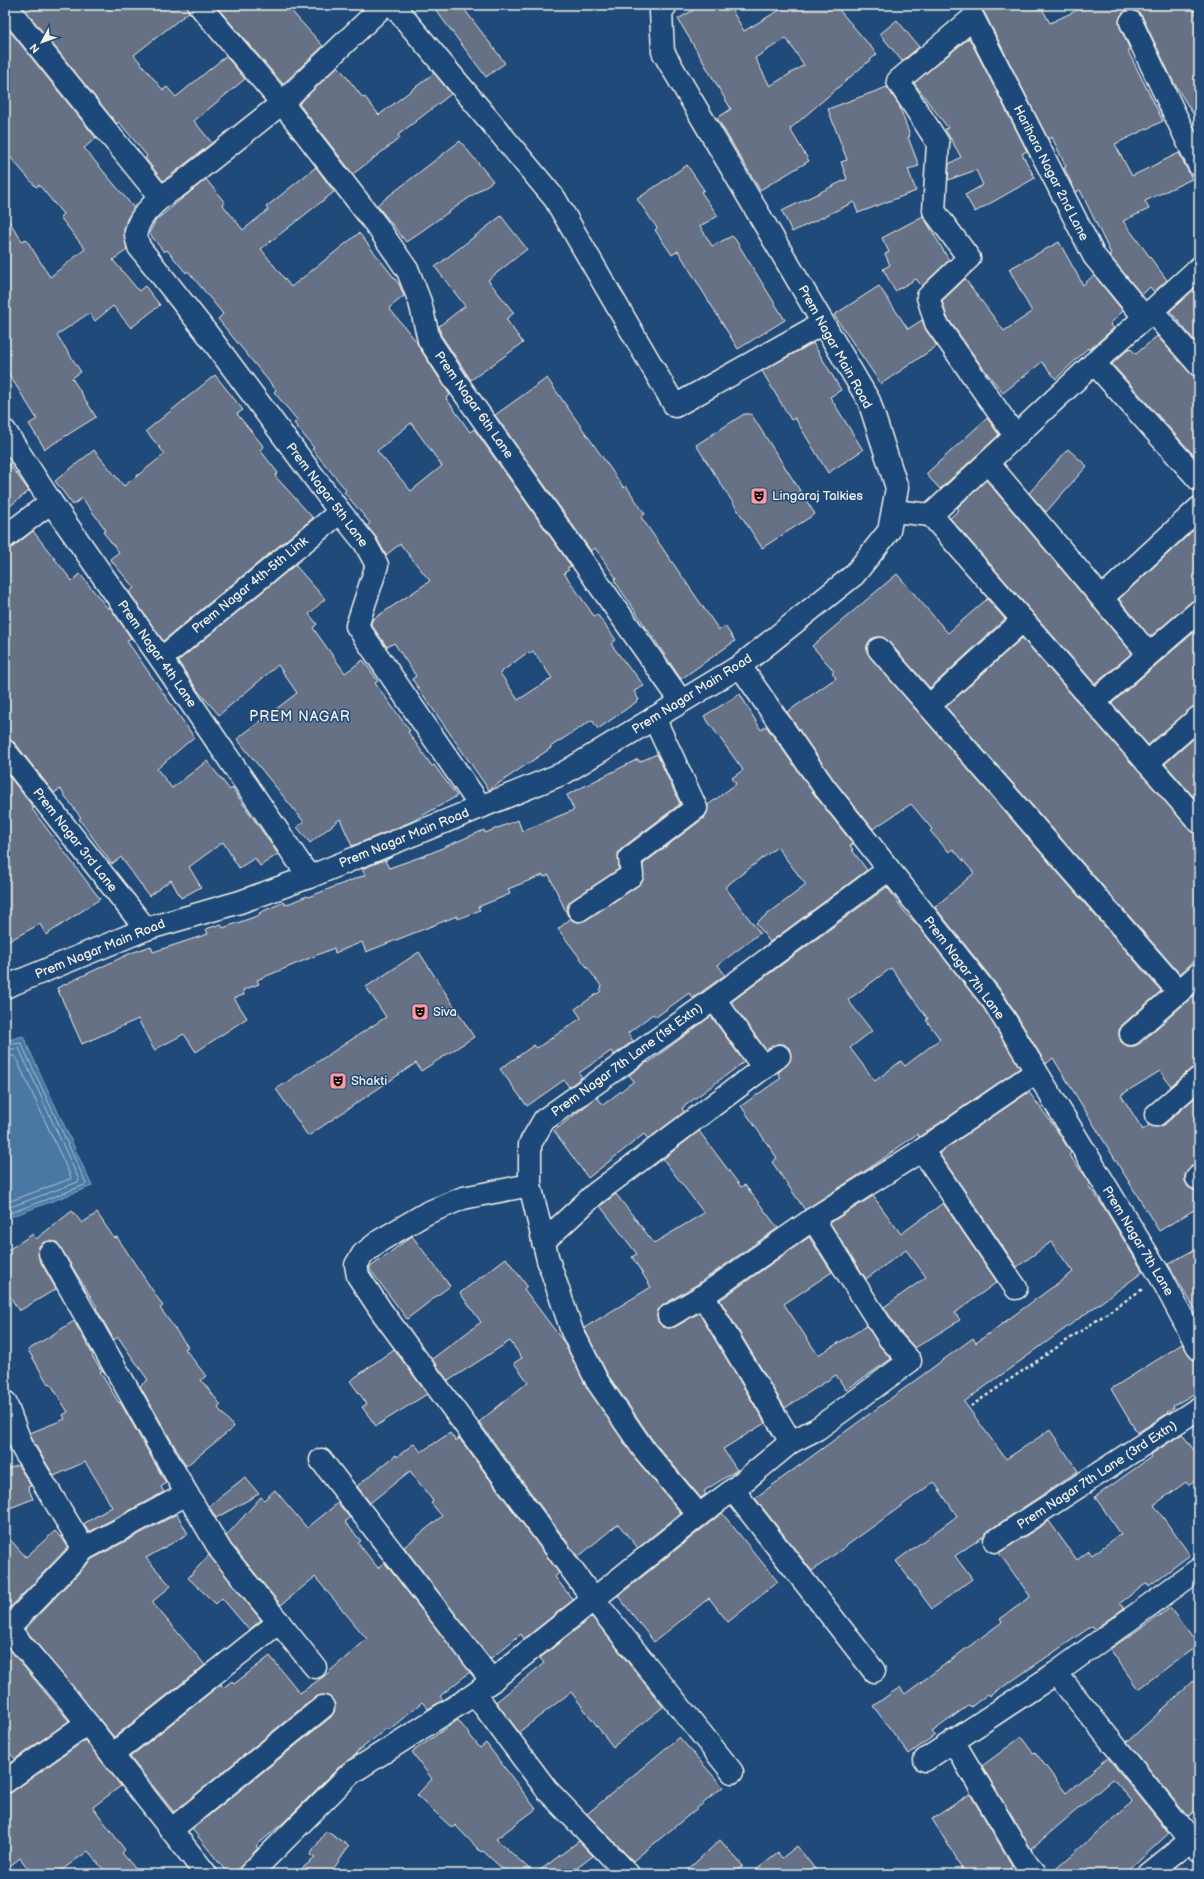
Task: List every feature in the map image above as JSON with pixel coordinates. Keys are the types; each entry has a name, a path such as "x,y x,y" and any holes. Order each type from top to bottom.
{"street":[{"path":"5,5 160,197"},
{"name":"Prem Nagar 6th Lane","path":"199,5 282,103 377,226 408,271 420,302 429,340 462,390 681,701"},
{"name":"Prem Nagar 5th Lane","path":"384,5 282,103 178,186 160,197 140,220 135,232 139,247 206,332 340,512 365,543 377,565 357,626 481,807"},
{"path":"393,5 555,199 675,406 823,323"},
{"name":"Prem Nagar Main Road","path":"5,988 146,929 240,902 309,877 564,772 740,666 854,575 889,532 897,488 868,401 663,52 661,12 666,5"},
{"name":"Harihara Nagar 2nd Lane","path":"1016,437 936,323 928,297 969,258 934,211 938,143 898,80 973,18 1094,256 1148,315 1199,365"},
{"path":"1132,22 1199,165"},
{"path":"931,515 1094,363 1199,268"},
{"path":"1094,363 1199,480"},
{"name":"Prem Nagar 4th Lane","path":"5,431 51,502 161,659 309,877"},
{"path":"988,463 1148,653"},
{"path":"5,537 51,502"},
{"path":"1102,598 1199,508"},
{"path":"893,511 931,515 1147,763 1198,819"},
{"name":"Prem Nagar 4th-5th Link","path":"161,659 340,512"},
{"path":"1094,702 1148,653 1199,611"},
{"path":"929,706 1023,620"},
{"path":"879,649 1179,992"},
{"name":"Prem Nagar 7th Lane","path":"740,666 824,787 888,870 994,1002 1160,1277 1199,1349"},
{"path":"1147,763 1199,717"},
{"path":"579,910 632,875 630,858 696,808 654,718"},
{"name":"Prem Nagar 3rd Lane","path":"5,751 146,929"},
{"name":"Prem Nagar 7th Lane (1st Extn)","path":"530,1185 530,1144 544,1120 714,999 888,870"},
{"path":"1131,1034 1199,974"},
{"name":"Prem Nagar 7th Lane (1st Extn)","path":"544,1242 594,1194 771,1062 714,999"},
{"path":"668,1316 702,1296 813,1219 922,1150 1036,1072"},
{"path":"1156,1115 1199,1078"},
{"path":"922,1150 1016,1288"},
{"path":"699,1515 644,1450 596,1381 572,1331 548,1260 530,1185 463,1198 427,1213 381,1240 363,1254 356,1265 358,1276 382,1312 594,1600 732,1772"},
{"path":"250,1874 351,1773 484,1687 699,1515 733,1490 791,1442 817,1429 910,1360 889,1338 813,1219"},
{"path":"50,1253 221,1551 315,1667"},
{"path":"702,1296 791,1442"},
{"path":"5,1402 23,1449 84,1549"},
{"name":"Prem Nagar 7th Lane (3rd Extn)","path":"995,1541 1199,1408"},
{"path":"321,1460 484,1687 547,1790 628,1874"},
{"path":"733,1490 874,1671"},
{"path":"187,1494 84,1549 6,1626 87,1723 206,1874"},
{"path":"925,1760 1056,1673 1199,1569"},
{"path":"112,1755 279,1622"},
{"path":"1056,1673 1195,1845 1149,1874"},
{"path":"171,1830 323,1707"},
{"path":"5,1782 87,1723"},
{"path":"953,1741 1023,1859 1036,1874"}],"path":[{"path":"971,1406 1160,1277"}],"water":[{"path":"23,1036 92,1186 5,1219 5,1041"}],"building":[{"path":"21,5 187,5 189,12 134,55 163,90 167,87 176,97 226,56 245,79 194,121 212,143 163,181 145,158 147,156 119,122 117,124"},
{"path":"215,5 286,5 323,46 283,84"},
{"path":"432,5 461,5 505,63 486,77"},
{"path":"702,5 729,5 744,31 788,5 835,5 877,54 790,129 809,161 760,190 717,118 731,109 678,19","holes":["786,38 804,65 770,86 755,58"]},
{"path":"973,5 1040,5 1050,23 1088,5 1190,5 1199,19 1199,124 1173,81 1142,16 1138,12 1132,10 1126,11 1121,15 1119,21 1130,50 1128,51 1163,121 1115,144 1132,176 1179,153 1192,179 1145,201 1149,209 1123,221 1167,280 1154,292 1150,287 1142,295 1109,255 1111,254 1080,190 1076,192 1064,168 1066,167 1052,137 1048,139 984,12 979,7"},
{"path":"897,20 919,47 902,61 880,34"},
{"path":"5,25 96,138 84,148 134,208 127,219 124,230 127,250 113,260 139,291 145,286 160,305 131,328 113,306 95,321 89,313 57,335 81,372 72,378 96,417 45,449 29,424 37,419 5,368 5,215 22,241 26,239 50,277 85,249 60,217 63,214 39,185 36,187 5,151"},
{"path":"969,38 1027,151 1022,154 1035,178 975,212 965,195 983,185 976,170 948,180 949,164 961,157 945,129 948,128 914,83"},
{"path":"338,66 363,98 365,97 379,115 434,73 451,94 398,135 400,138 353,174 299,104"},
{"path":"887,87 899,105 910,136 908,137 919,166 908,169 916,191 858,213 854,202 792,232 782,211 847,179 841,162 847,160 828,109"},
{"path":"460,141 493,181 406,242 377,205"},
{"path":"687,165 704,190 701,192 718,216 700,226 712,246 732,236 735,239 785,320 738,349 678,251 672,255 655,230 657,228 637,199"},
{"path":"316,167 334,192 261,249 291,287 359,233 399,284 404,296 389,308 416,341 450,395 446,398 470,432 474,429 571,566 567,568 569,570 564,573 594,616 597,614 616,640 611,644 644,686 634,691 639,700 598,729 592,720 550,747 551,748 489,790 412,679 416,676 394,643 387,647 371,624 372,620 430,581 400,544 386,555 376,537 367,526 370,523 344,492 346,490 312,449 314,448 294,423 298,421 274,392 276,390 218,319 223,314 188,271 186,273 167,250 164,252 149,233 156,220 206,179 225,203 223,205 243,230 268,210 266,207","holes":["411,423 442,466 411,491 377,451","533,651 552,678 518,700 500,673 528,652 529,654"]},
{"path":"501,216 527,249 488,280 514,313 506,319 523,343 471,380 441,335 439,326 465,306 435,267"},
{"path":"923,216 949,260 922,286 916,279 895,291 883,269 890,265 885,254 889,252 882,238"},
{"path":"1059,242 1083,285 1094,275 1123,311 1110,324 1114,328 1089,350 1088,348 1056,379 1042,362 1003,393 980,364 947,317 942,301 965,279 1004,331 1032,312 1009,269"},
{"path":"1199,285 1199,346 1170,311"},
{"path":"879,286 908,329 922,320 926,330 937,346 881,384 834,315"},
{"path":"1157,336 1190,373 1199,377 1199,461 1112,364 1130,348 1136,354"},
{"path":"813,343 841,390 830,397 863,450 828,473 795,418 791,420 762,371"},
{"path":"215,375 243,410 237,414 264,447 260,450 278,473 275,476 313,518 163,641 129,592 134,588 110,559 119,552 103,532 106,530 82,498 73,505 55,481 94,450 124,486 165,454 146,431"},
{"path":"547,378 624,488 626,486 645,514 641,517 719,630 725,626 735,641 681,679 614,580 616,578 595,548 591,551 495,415"},
{"path":"744,414 751,414 815,514 762,548 696,445"},
{"path":"987,418 999,435 940,489 926,474"},
{"path":"1068,449 1087,466 1046,512 1029,493"},
{"path":"5,458 29,491 5,510"},
{"path":"986,480 1132,653 1095,684 950,518 959,510 957,508"},
{"path":"1199,525 1199,599 1191,602 1150,637 1119,599"},
{"path":"33,531 72,581 80,574 108,609 110,607 131,638 127,641 194,737 157,769 172,788 207,761 230,790 232,788 278,854 260,866 255,858 239,868 223,842 189,867 201,887 181,898 171,880 149,896 121,857 112,864 79,819 81,818 60,789 54,793 15,743 5,739 5,549 13,547"},
{"path":"295,565 325,599 309,614 317,624 313,628 345,673 363,660 378,681 375,683 410,731 408,732 432,766 434,765 457,796 413,821 352,846 340,819 310,843 297,827 304,822 237,739 297,693 278,665 219,715 198,691 178,661"},
{"path":"897,574 948,633 987,599 1005,619 930,688 883,637 871,639 867,645 867,652 1161,991 1122,1025 1119,1030 1121,1042 1127,1046 1139,1044 1199,991 1199,1066 1191,1069 1171,1086 1160,1071 1121,1095 1143,1130 1149,1125 1158,1127 1164,1125 1199,1094 1199,1164 1190,1167 1185,1175 1185,1181 1188,1187 1193,1190 1199,1190 1199,1207 1159,1231 1053,1058 1046,1064 1004,994 935,907 974,873 953,849 949,852 930,831 932,829 911,804 873,829 834,780 787,712 836,678 832,673 834,671 812,646"},
{"path":"1199,628 1199,705 1191,708 1148,745 1112,703"},
{"path":"1022,638 1190,830 1199,834 1199,956 1180,974 946,707"},
{"path":"740,694 761,730 766,726 814,794 853,844 850,846 853,849 852,850 867,870 770,942 756,923 806,885 777,847 725,887 760,933 718,965 725,975 693,998 689,993 656,1017 653,1014 628,1033 633,1041 614,1055 611,1051 579,1073 582,1077 569,1087 564,1080 527,1106 500,1069 534,1045 537,1048 581,1018 575,1009 601,991 600,989 602,987 558,929 570,919 569,917 574,921 579,922 586,920 639,885 643,880 643,864 704,818 707,813 708,805 736,784 732,778 743,770 704,716"},
{"path":"1199,734 1199,803 1165,764"},
{"path":"657,754 680,804 622,848 618,853 619,869 572,900 568,905 568,916 549,875 544,877 543,875 508,889 510,894 478,907 480,910 458,919 457,916 366,952 362,942 335,953 334,948 257,980 259,984 243,990 244,995 234,998 247,1018 196,1052 184,1034 154,1050 138,1019 82,1044 57,988 131,953 151,946 153,952 208,934 206,929 221,924 223,928 260,915 259,913 284,902 285,905 365,875 362,869 392,857 385,861 389,868 426,855 484,830 485,833 518,820 522,831 574,810 567,795 638,759 639,762"},
{"path":"5,771 34,808 32,809 100,899 46,935 40,924 5,943"},
{"path":"887,887 907,915 916,923 984,1009 1020,1068 919,1137 917,1134 877,1163 805,1210 772,1162 777,1158 741,1106 781,1078 778,1073 790,1061 791,1054 789,1048 784,1044 777,1044 766,1050 731,1002","holes":["891,968 928,1019 926,1020 940,1039 905,1066 901,1061 875,1081 850,1048 872,1031 848,1000"]},
{"path":"419,952 474,1037 421,1071 416,1063 308,1136 276,1089 386,1017 366,987"},
{"path":"711,1016 744,1062 682,1108 684,1112 648,1139 644,1134 588,1178 554,1131 597,1097 603,1105 634,1081 629,1075 647,1062 648,1063"},
{"path":"1029,1092 1056,1129 1071,1153 1069,1155 1086,1177 1090,1184 1088,1185 1105,1209 1143,1272 964,1402 1006,1459 1050,1430 1078,1471 988,1531 984,1536 955,1556 972,1579 932,1609 896,1561 957,1516 934,1482 812,1571 755,1498 973,1338 976,1343 1073,1272 1051,1242 1017,1267 939,1153"},
{"path":"699,1131 741,1187 745,1185 778,1228 696,1285 663,1305 658,1310 658,1322 663,1327 669,1328 675,1327 699,1313 765,1423 723,1449 737,1470 704,1491 706,1494 701,1498 654,1442 608,1375 584,1328 651,1287 632,1257 637,1254 600,1206 616,1194 654,1243 704,1213 663,1159"},
{"path":"873,1196 901,1234 943,1203 997,1282 955,1313 960,1320 915,1348 899,1330 884,1307 926,1277 906,1250 866,1279 830,1223"},
{"path":"72,1211 82,1223 97,1213 114,1238 117,1237 163,1306 160,1308 188,1347 185,1349 206,1376 201,1380 221,1405 218,1408 234,1427 186,1466 140,1386 148,1380 118,1337 114,1340 96,1308 97,1307 57,1242 44,1242 39,1246 38,1253 39,1259 56,1289 19,1311 5,1288 5,1252 33,1234 36,1239"},
{"path":"412,1236 450,1286 407,1319 369,1268"},
{"path":"809,1237 832,1272 784,1304 818,1355 867,1326 879,1345 891,1359 846,1390 836,1375 785,1408 720,1300"},
{"path":"1199,1247 1199,1316 1168,1264"},
{"path":"506,1258 527,1286 524,1289 563,1341 587,1388 634,1457 681,1513 638,1548 618,1524 578,1557 479,1422 528,1382 514,1363 522,1358 510,1341 448,1381 432,1359 481,1322 460,1293"},
{"path":"74,1321 93,1355 92,1356 102,1371 100,1372 119,1403 120,1402 166,1483 161,1487 164,1492 89,1532 83,1524 112,1507 96,1479 85,1462 54,1476 34,1443 30,1433 65,1419 63,1415 68,1412 50,1383 48,1384 28,1350"},
{"path":"1182,1344 1192,1359 1199,1361 1199,1391 1173,1406 1174,1408 1167,1412 1168,1413 1137,1433 1111,1389"},
{"path":"394,1349 427,1394 376,1426 362,1407 367,1404 350,1381"},
{"path":"450,1433 456,1441 459,1438 559,1573 555,1577 573,1600 524,1639 521,1634 490,1659 404,1547 442,1516 431,1503 433,1501 410,1471 370,1503 357,1486 396,1455 397,1457 414,1443 421,1452"},
{"path":"1182,1434 1199,1457 1199,1477 1188,1485 1186,1482 1154,1505 1190,1555 1149,1586 1147,1583 1120,1603 1124,1608 1095,1629 1092,1626 990,1696 988,1694 971,1707 969,1705 932,1732 935,1735 909,1754 873,1706 900,1687 905,1694 1002,1622 1000,1619 1029,1598 1030,1596 999,1553 1049,1521 1077,1560 1089,1551 1092,1555 1121,1534 1095,1497 1151,1457 1150,1455"},
{"path":"18,1465 31,1486 28,1487 33,1499 5,1510 5,1470"},
{"path":"245,1477 259,1494 216,1518 209,1506"},
{"path":"275,1490 307,1528 338,1503 350,1518 345,1522 361,1541 358,1543 378,1568 384,1562 470,1672 440,1696 443,1700 428,1709 422,1702 389,1730 387,1728 356,1753 357,1754 342,1764 284,1822 256,1846 258,1848 240,1867 232,1874 228,1874 192,1829 331,1717 334,1712 335,1705 332,1699 328,1696 321,1695 315,1697 174,1812 130,1757 221,1684 223,1688 232,1681 234,1684 270,1656 300,1693 323,1677 367,1639 315,1577 281,1605 226,1536 261,1497 264,1500"},
{"path":"722,1513 778,1582 728,1622 709,1598 654,1642 618,1596"},
{"path":"177,1514 188,1534 146,1558 171,1586 152,1602 205,1665 114,1737 25,1629 92,1559"},
{"path":"55,1531 60,1537 61,1536 68,1547 5,1613 5,1534 26,1557"},
{"path":"209,1555 261,1620 249,1630 222,1598 216,1604 188,1578"},
{"path":"1170,1608 1198,1645 1138,1689 1110,1649"},
{"path":"592,1617 663,1707 613,1747 571,1692 519,1732 496,1702 544,1663 540,1658"},
{"path":"5,1644 69,1721 15,1759 5,1747"},
{"path":"1199,1676 1199,1808 1189,1817 1127,1742"},
{"path":"458,1720 480,1748 486,1743 536,1809 496,1839 535,1874 508,1874 483,1851 481,1852 455,1825 452,1828 417,1795 432,1779 412,1752"},
{"path":"679,1737 723,1787 633,1861 587,1814"},
{"path":"1021,1737 1033,1753 1035,1752 1066,1793 1108,1758 1169,1833 1125,1874 1050,1874 1133,1802 1113,1779 1031,1849 982,1766"},
{"path":"85,1740 121,1786 93,1807 125,1850 122,1853 140,1874 107,1874 88,1851 56,1874 32,1874 20,1858 5,1870 5,1794 12,1792"},
{"path":"970,1794 1012,1865 1010,1867 1015,1874 965,1874 932,1819"},
{"path":"326,1831 349,1846 330,1874 295,1874 315,1858 310,1855"},
{"path":"720,1840 743,1866 734,1874 683,1874"},
{"path":"579,1841 593,1856 569,1874 535,1874"},
{"path":"797,1846 819,1874 751,1874 778,1853 782,1858"}],"place":[{"name":"Lingaraj Talkies","path":"759,496"},
{"name":"Siva","path":"420,1012"},
{"name":"Shakti","path":"338,1081"}],"district":[{"name":"PREM NAGAR","path":"300,716"}]}
